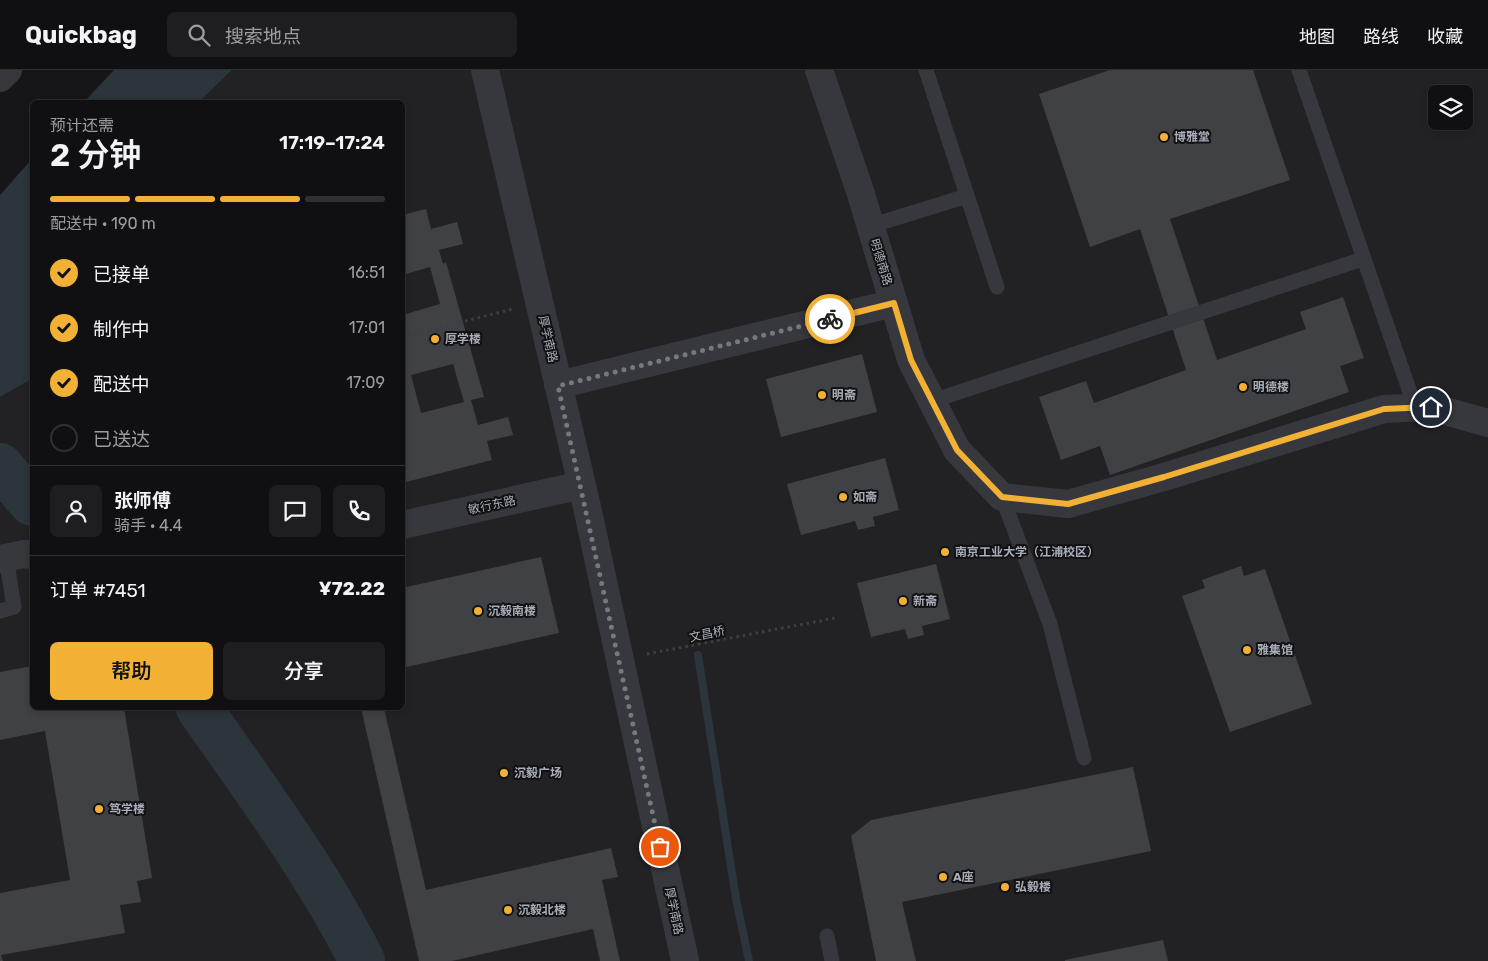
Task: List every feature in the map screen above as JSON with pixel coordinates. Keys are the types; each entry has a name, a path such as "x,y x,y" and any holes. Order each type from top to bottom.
{"street":[{"path":"0,78 8,70"},
{"name":"厚学南路","path":"485,70 582,485 685,961"},
{"name":"明德南路","path":"819,70 911,360 957,450 1002,497"},
{"path":"558,386 894,303"},
{"path":"1002,497 1068,504 1164,477 1384,409 1431,407 1488,423"},
{"name":"敏行东路","path":"405,524 582,485"}],"lane":[{"path":"926,70 997,287"},
{"path":"1299,70 1415,407"},
{"path":"870,226 967,196"},
{"path":"932,401 1363,258"},
{"path":"1002,497 1050,624 1084,758"},
{"path":"0,610 14,607 13,557"},
{"path":"827,936 832,961"}],"path":[{"path":"405,337 539,302"},
{"name":"文昌桥","path":"619,658 835,618"}],"shaded area":[{"path":"114,70 232,70 201,100 86,100"},
{"name":"南京工业大学（江浦校区）","path":"232,70 1488,70 1488,961 0,961 0,397 30,380 30,710 405,710 405,100 201,100"},
{"path":"30,161 30,380 0,397 0,195"}],"building":[{"path":"1110,70 1253,70 1290,180 1170,219 1217,360 1306,329 1300,312 1343,297 1364,358 1340,366 1349,392 1110,475 1100,446 1061,460 1039,397 1086,381 1094,403 1186,370 1140,229 1090,247 1039,94"},
{"name":"厚学楼","path":"426,209 431,229 457,222 463,244 439,250 443,264 446,262 484,397 471,400 478,425 508,417 513,435 487,441 492,460 405,482 405,314 440,304 430,267 405,274 405,214","holes":["453,364 464,402 421,413 411,375"]},
{"name":"明斋","path":"862,354 877,412 781,437 766,379"},
{"name":"如斋","path":"885,458 899,510 873,517 875,526 858,530 855,521 801,535 787,484"},
{"name":"沉毅南楼","path":"541,557 559,633 405,667 405,587"},
{"name":"新斋","path":"936,564 950,619 922,626 924,635 908,639 905,629 871,637 857,583"},
{"name":"雅集馆","path":"1241,566 1244,576 1265,569 1312,704 1230,732 1182,596 1205,588 1202,580"},
{"name":"笃学楼","path":"30,666 30,710 124,710 152,878 137,881 141,902 120,905 125,933 1,955 3,961 0,961 0,893 70,880 45,731 0,740 0,672"},
{"name":"沉毅北楼","path":"361,710 384,710 426,890 611,848 618,877 602,880 620,961 600,961 593,929 452,961 419,961"},
{"name":"A座","path":"1133,767 1151,851 902,902 916,961 876,961 851,836 871,820"},
{"path":"1163,940 1168,961 1065,961 1065,960"}],"waterway":[{"path":"0,466 30,501"},
{"path":"698,655 736,899 749,961"},
{"path":"200,710 306,863 362,961"}],"way so far":[{"path":"660,847 587,507 558,386 830,319"}],"place":[{"name":"博雅堂","path":"1164,137"},
{"name":"厚学楼","path":"435,339"},
{"name":"明德楼","path":"1243,387"},
{"name":"明斋","path":"822,395"},
{"name":"如斋","path":"843,497"},
{"name":"南京工业大学（江浦校区）","path":"945,552"},
{"name":"新斋","path":"903,601"},
{"name":"沉毅南楼","path":"478,611"},
{"name":"雅集馆","path":"1247,650"},
{"name":"沉毅广场","path":"504,773"},
{"name":"笃学楼","path":"99,809"},
{"name":"A座","path":"943,877"},
{"name":"弘毅楼","path":"1005,887"},
{"name":"沉毅北楼","path":"508,910"}],"route":[{"path":"830,319 894,303 911,360 957,450 1002,497 1068,504 1164,477 1384,409 1431,407"}]}
